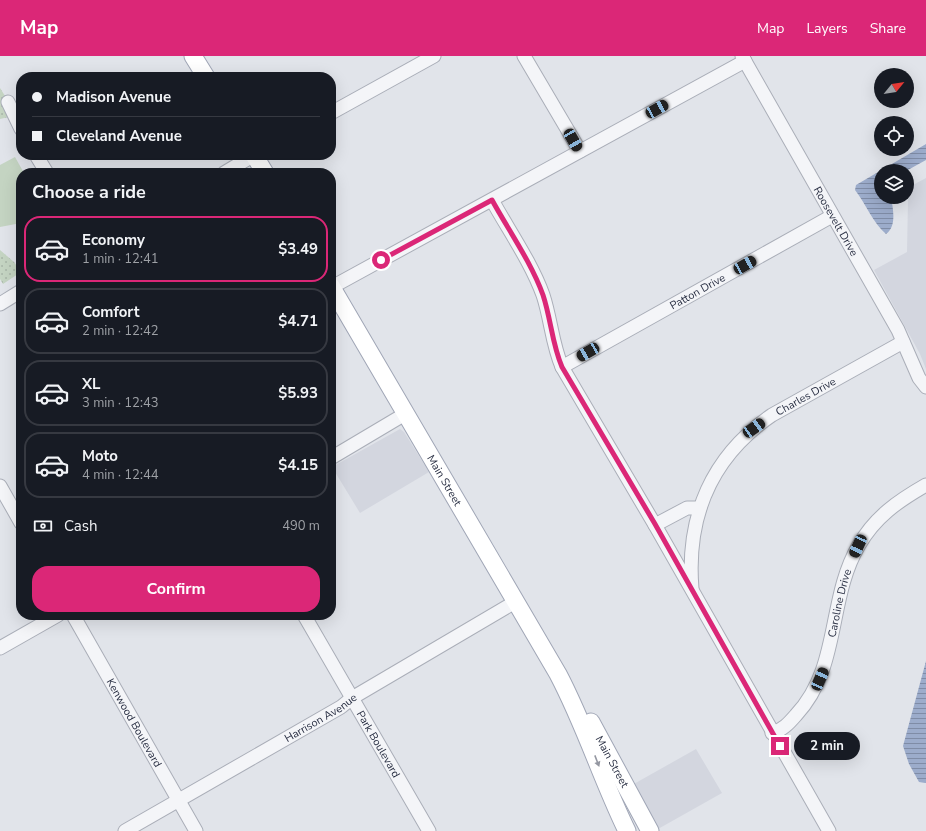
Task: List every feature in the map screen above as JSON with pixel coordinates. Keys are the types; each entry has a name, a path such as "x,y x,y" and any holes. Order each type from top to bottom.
{"main road":[{"path":"193,56 203,72"},
{"name":"Main Street","path":"336,295 558,674 572,700 616,809 627,831"},
{"name":"Main Street","path":"558,674 585,712 650,831"}],"street":[{"path":"336,110 434,56"},
{"path":"524,56 580,152"},
{"path":"336,283 580,152 744,58"},
{"name":"Roosevelt Drive","path":"744,58 832,216 860,262 903,342 919,378 926,387"},
{"path":"8,102 16,119"},
{"path":"232,168 246,160"},
{"path":"492,200 535,276 543,296 552,339 562,367 655,524 772,733 829,831"},
{"name":"Patton Drive","path":"562,367 832,216"},
{"path":"0,304 16,294"},
{"name":"Charles Drive","path":"693,592 694,535 700,508 707,489 731,451 754,428 772,415 903,342"},
{"path":"336,455 405,414"},
{"name":"Caroline Drive","path":"772,733 779,731 801,710 816,688 831,648 845,578 858,546 867,532 883,514 900,500 926,485"},
{"path":"0,486 16,514"},
{"path":"655,524 687,508 700,508"},
{"name":"Harrison Avenue","path":"125,831 300,731 352,698 515,602"},
{"path":"0,648 49,620"},
{"name":"Kenwood Boulevard","path":"76,620 196,831"},
{"name":"Park Boulevard","path":"307,620 429,831"}],"shaded area":[{"path":"926,178 926,369 920,354 874,270 907,252 908,204 914,204 914,184"},
{"path":"400,429 404,432 429,472 360,513 336,474 336,465"},
{"path":"696,749 722,793 658,829 632,785"}],"green space":[{"path":"0,88 16,115 0,119"},
{"path":"15,157 21,168 16,168 16,224 0,227 0,165"},
{"path":"0,250 16,265 16,275 3,284 0,279"}],"water":[{"path":"926,144 926,160 914,167 914,164 892,164 906,156 914,156 914,151"},
{"path":"874,174 874,204 892,204 893,222 892,227 886,234 873,219 855,190 856,185"},
{"path":"926,661 925,783 919,782 909,764 903,746"}],"route":[{"path":"381,260 492,200 535,276 543,296 552,339 562,367 655,524 780,746"}]}
